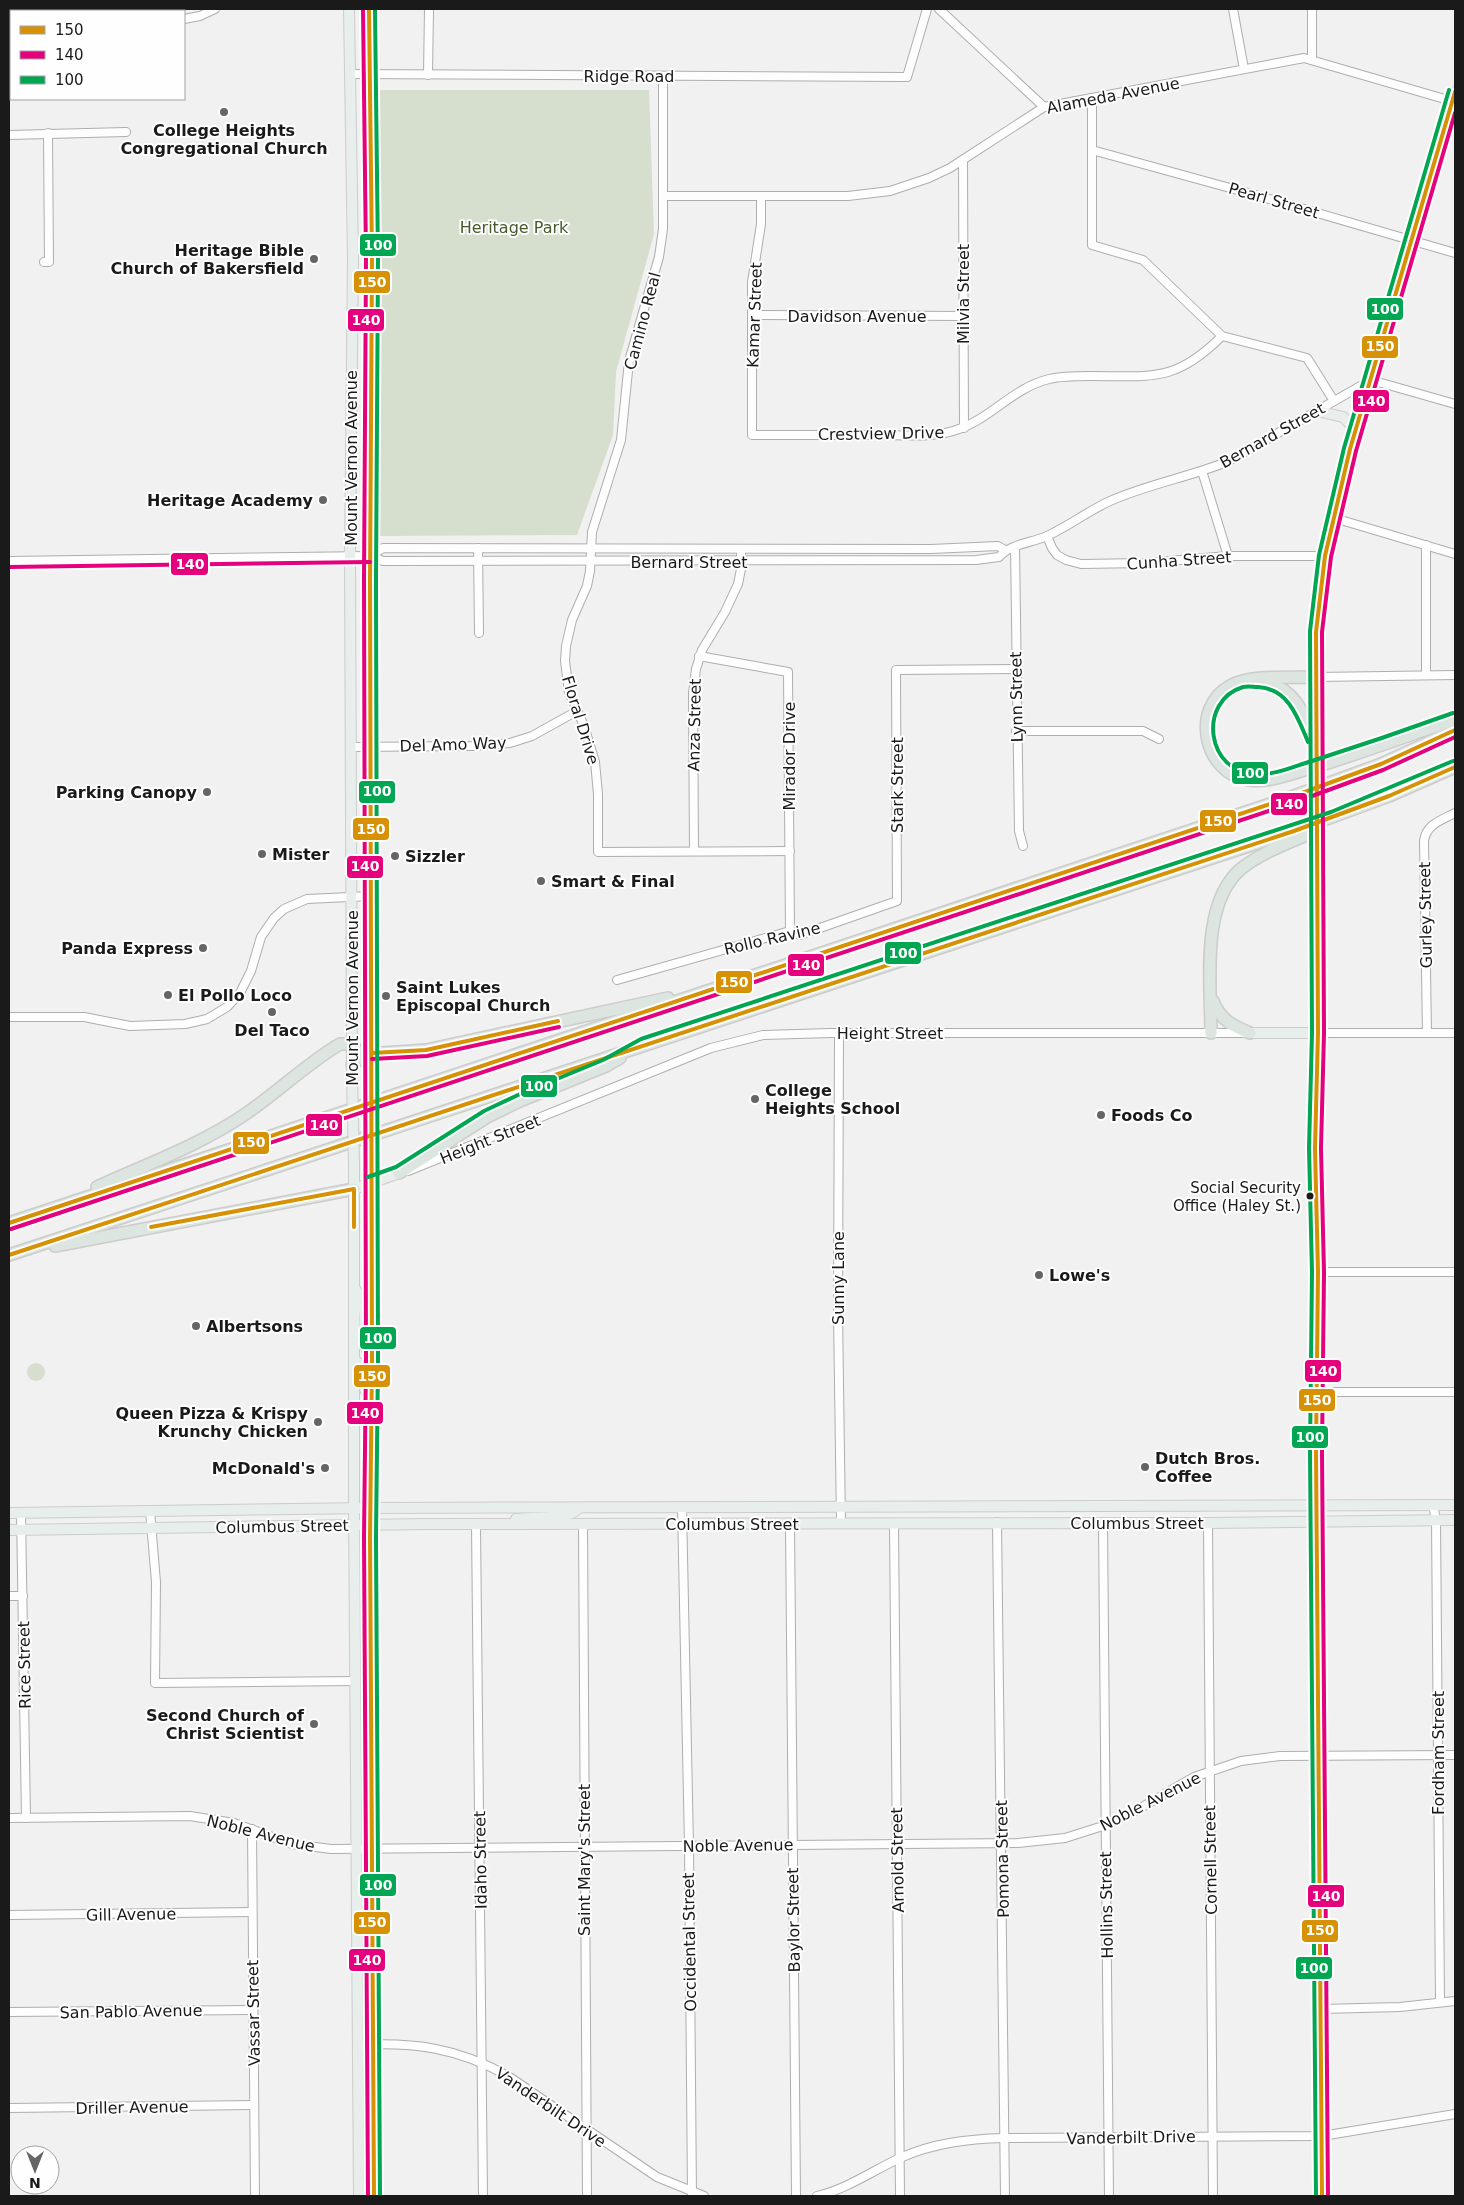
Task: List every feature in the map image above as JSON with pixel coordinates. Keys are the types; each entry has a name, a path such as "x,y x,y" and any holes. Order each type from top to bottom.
{"highway":[{"path":"1316,677 1254,679 1231,685 1221,692 1214,700 1206,722 1208,742 1217,762 1241,779 1264,780 1364,752 1455,719"},
{"path":"1254,679 1280,685 1290,695 1300,707 1316,744"},
{"path":"9,1223 687,996 1291,797 1381,764 1455,730"},
{"path":"1211,1033 1211,933 1214,913 1229,884 1241,869 1270,852 1388,796 1455,767"},
{"path":"9,1256 1264,841 1388,796"},
{"path":"1211,992 1214,1004 1224,1019 1230,1024 1250,1033"},
{"path":"44,1211 187,1147 220,1129 244,1114 336,1046 344,1043 352,1044 367,1054 426,1050 657,999 687,996"},
{"path":"399,1173 486,1117 606,1066 644,1045"},
{"path":"352,1070 367,1054"},
{"path":"367,1054 372,1073"},
{"path":"9,1256 139,1229 354,1189"}],"main road":[{"name":"Mount Vernon Avenue","path":"349,9 353,257 350,556 359,2196"},
{"name":"Mount Vernon Avenue","path":"367,1054 371,896 370,556 372,258 369,9"},
{"path":"1317,1506 1318,1272 1316,1148 1318,1033 1316,632 1325,556 1356,430 1454,99"},
{"path":"353,257 372,258"},
{"path":"1317,411 1343,416 1356,430"},
{"name":"Height Street","path":"1250,1033 1318,1033"},
{"name":"Mount Vernon Avenue","path":"372,1073 370,1183 372,1360 370,1526 374,2196"},
{"name":"Height Street","path":"354,1189 399,1173"},
{"path":"355,1287 363,1306 362,1339 364,1348 372,1360"},
{"path":"355,1360 363,1369 365,1389 372,1403"},
{"name":"Columbus Street","path":"9,1513 354,1508 1455,1505"},
{"path":"996,1506 998,1522"},
{"path":"1103,1523 1104,1506"},
{"path":"1207,1506 1208,1523"},
{"path":"502,1525 511,1519 567,1515 576,1512 580,1507"},
{"name":"Columbus Street","path":"9,1530 354,1525 1208,1523 1455,1520"}],"street":[{"path":"185,19 200,16 215,9"},
{"path":"428,75 429,9"},
{"name":"Ridge Road","path":"351,74 907,77 927,9"},
{"path":"940,9 1044,107"},
{"path":"1233,9 1244,69"},
{"path":"1312,9 1312,60"},
{"name":"Alameda Avenue","path":"663,196 871,194 908,186 929,178 963,160 1044,107 1304,58 1454,99"},
{"name":"Camino Real","path":"591,562 592,532 621,440 629,361 659,258 663,229 663,76"},
{"path":"1092,98 1092,245 1143,260 1222,336 1307,358 1334,401"},
{"path":"9,135 126,132"},
{"path":"44,262 49,262 48,133"},
{"name":"Pearl Street","path":"1092,150 1455,253"},
{"name":"Milvia Street","path":"963,160 964,428"},
{"name":"Kamar Street","path":"752,435 752,282 761,224 762,196"},
{"name":"Davidson Avenue","path":"752,315 963,316"},
{"name":"Crestview Drive","path":"752,435 938,435 964,428 982,419 1012,395 1037,382 1066,376 1144,376 1171,372 1194,362 1222,336"},
{"path":"1370,380 1455,404"},
{"name":"Bernard Street","path":"9,561 370,556 383,561 741,562 976,560 999,557 1005,550 1047,536 1109,501 1229,461 1370,380"},
{"path":"1202,471 1228,556"},
{"path":"1334,518 1455,554"},
{"name":"Cunha Street","path":"1047,536 1057,555 1076,563 1144,563 1228,556 1325,556"},
{"path":"1426,545 1426,675"},
{"name":"Bernard Street","path":"370,556 383,548 931,549 998,546 1005,550"},
{"name":"Lynn Street","path":"1015,547 1016,731 1019,831 1022,846"},
{"path":"478,548 479,633"},
{"name":"Anza Street","path":"694,852 693,693 699,656 708,636 732,599 738,584 741,549"},
{"name":"Floral Drive","path":"591,562 587,586 572,620 566,646 566,677 595,762 598,794 598,852 694,852"},
{"name":"Mirador Drive","path":"699,656 788,672 790,931"},
{"name":"Stark Street","path":"897,901 896,670 1016,669"},
{"path":"1316,677 1455,675"},
{"name":"Del Amo Way","path":"351,747 472,746 510,743 532,736 577,711"},
{"path":"1016,731 1143,731 1159,739"},
{"name":"Gurley Street","path":"1427,1033 1424,840 1427,830 1431,826 1455,813"},
{"path":"694,852 790,851"},
{"path":"9,1017 84,1017 130,1026 185,1024 207,1019 227,1007 240,993 251,972 260,937 274,918 284,909 306,899 371,896"},
{"name":"Rollo Ravine","path":"617,980 790,931 800,934 897,901"},
{"name":"Height Street","path":"399,1173 418,1168 723,1044 763,1035 839,1033 1250,1033"},
{"name":"Sunny Lane","path":"839,1033 840,1524"},
{"name":"Height Street","path":"1318,1033 1455,1033"},
{"path":"1318,1272 1455,1272"},
{"path":"1316,1392 1455,1392"},
{"name":"Fordham Street","path":"1433,1505 1436,1520 1440,2002"},
{"path":"1317,1506 1322,2196"},
{"name":"Occidental Street","path":"682,1507 692,2194"},
{"path":"150,1511 156,1582 155,1683 356,1681"},
{"name":"Rice Street","path":"21,1513 26,1818"},
{"name":"Pomona Street","path":"998,1522 1005,2196"},
{"name":"Hollins Street","path":"1103,1523 1109,2196"},
{"name":"Cornell Street","path":"1208,1523 1213,2196"},
{"name":"Saint Mary's Street","path":"583,1524 587,2196"},
{"name":"Baylor Street","path":"790,1524 796,2196"},
{"name":"Arnold Street","path":"894,1524 900,2196"},
{"name":"Idaho Street","path":"476,1525 483,2196"},
{"path":"9,1596 23,1596"},
{"name":"Noble Avenue","path":"9,1818 190,1816 212,1818 307,1847 331,1849 1002,1843 1064,1838 1106,1826 1137,1810 1174,1787 1209,1771 1258,1758 1318,1755 1455,1755"},
{"name":"Vassar Street","path":"252,1829 255,2196"},
{"name":"Gill Avenue","path":"9,1915 252,1912"},
{"path":"1321,2009 1393,2008 1455,2001"},
{"name":"San Pablo Avenue","path":"9,2012 253,2010"},
{"name":"Vanderbilt Drive","path":"358,2045 427,2046 482,2062 508,2076 657,2177 692,2194 704,2196"},
{"name":"Driller Avenue","path":"9,2108 254,2105"},
{"name":"Vanderbilt Drive","path":"817,2196 862,2179 917,2151 954,2141 1004,2138 1322,2136 1455,2114"}],"green space":[{"name":"Heritage Park","path":"377,90 649,90 654,234 616,372 613,435 577,535 379,536"},
{"path":"36,1363 44,1368 45,1372 40,1380 36,1381 28,1376 27,1372 32,1364"}],"transit line":[{"name":"140","path":"363,9 366,257 364,581 366,1360 364,1538 368,2196"},
{"name":"150","path":"369,9 372,257 370,581 372,1360 370,1538 374,2196"},
{"name":"100","path":"375,9 378,257 376,581 378,1360 376,1538 380,2196"},
{"name":"100","path":"1316,2196 1310,1451 1312,1272 1309,1148 1312,1033 1310,631 1319,555 1344,448 1449,90"},
{"name":"150","path":"1322,2196 1316,1451 1318,1272 1315,1148 1318,1033 1316,632 1325,556 1350,449 1455,92"},
{"name":"140","path":"1328,2196 1322,1451 1324,1272 1321,1148 1324,1033 1322,632 1331,557 1356,451 1455,113"},
{"name":"140","path":"9,567 370,562"},
{"name":"100","path":"1308,742 1291,706 1285,699 1269,689 1243,687 1228,695 1219,706 1214,721 1214,736 1218,750 1227,762 1240,771 1264,774 1292,768 1453,713"},
{"name":"150","path":"9,1223 1291,797 1381,764 1455,730"},
{"name":"140","path":"11,1229 1293,803 1383,770 1455,737"},
{"name":"100","path":"368,1177 396,1167 484,1111 603,1060 641,1039 1331,812 1453,761"},
{"name":"150","path":"9,1255 1294,831 1389,796 1455,767"},
{"name":"150","path":"372,1053 426,1050 558,1021"},
{"name":"140","path":"372,1059 427,1056 559,1027"},
{"name":"150","path":"151,1227 354,1189 354,1227"}],"place":[{"name":"College Heights Congregational Church","path":"224,112"},
{"name":"Heritage Bible Church of Bakersfield","path":"314,259"},
{"name":"Heritage Academy","path":"323,500"},
{"name":"Parking Canopy","path":"207,792"},
{"name":"Mister","path":"262,854"},
{"name":"Sizzler","path":"395,856"},
{"name":"Smart & Final","path":"541,881"},
{"name":"Panda Express","path":"203,948"},
{"name":"El Pollo Loco","path":"168,995"},
{"name":"Saint Lukes Episcopal Church","path":"386,996"},
{"name":"Del Taco","path":"272,1012"},
{"name":"College Heights School","path":"755,1099"},
{"name":"Foods Co","path":"1101,1115"},
{"name":"Social Security Office (Haley St.)","path":"1310,1196"},
{"name":"Lowe's","path":"1039,1275"},
{"name":"Albertsons","path":"196,1326"},
{"name":"Queen Pizza & Krispy Krunchy Chicken","path":"318,1422"},
{"name":"Dutch Bros. Coffee","path":"1145,1467"},
{"name":"McDonald's","path":"325,1468"},
{"name":"Second Church of Christ Scientist","path":"314,1724"}]}
